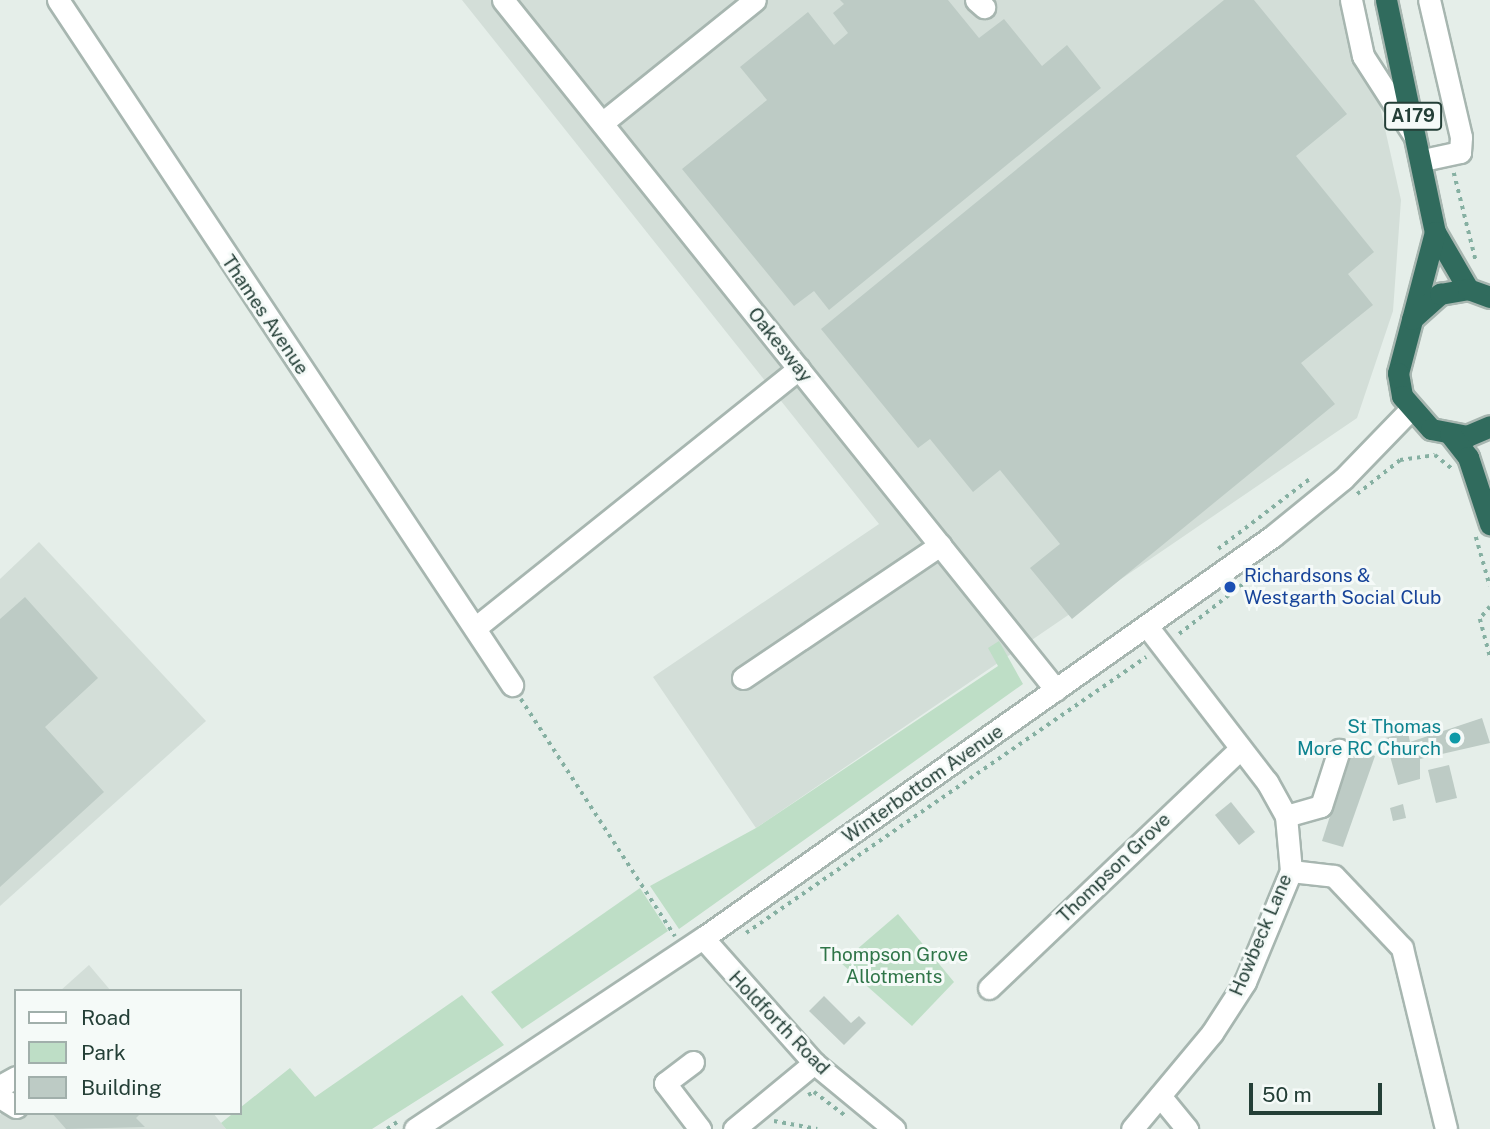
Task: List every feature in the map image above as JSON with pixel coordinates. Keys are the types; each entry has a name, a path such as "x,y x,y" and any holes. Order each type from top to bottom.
{"highway":[{"name":"A179","path":"1386,0 1421,152 1435,232 1398,373 1409,411"},
{"name":"A179","path":"1435,232 1474,283"},
{"path":"1411,320 1440,294 1474,283 1490,297"},
{"path":"1409,411 1431,429 1450,434 1467,436 1490,426"},
{"path":"1450,434 1468,457 1481,524"}],"street":[{"name":"Thames Avenue","path":"58,0 512,685"},
{"name":"Oakesway","path":"503,0 1056,690"},
{"path":"602,123 755,0"},
{"path":"1351,0 1363,56 1421,152 1449,154 1460,152 1461,137 1429,0"},
{"path":"475,628 799,368"},
{"name":"Winterbottom Avenue","path":"415,1129 703,938 1147,626 1343,479 1409,411"},
{"path":"743,678 940,545"},
{"name":"Howbeck Lane","path":"1132,1129 1245,982 1291,871 1286,816 1240,749 1147,626"},
{"name":"Thompson Grove","path":"989,988 1240,749"},
{"path":"1286,816 1321,806 1339,750"},
{"path":"1291,871 1334,876 1402,948 1446,1129"},
{"name":"Holdforth Road","path":"703,938 814,1063 894,1129"},
{"path":"693,1062 666,1083 700,1129"},
{"path":"734,1129 814,1063"},
{"path":"1160,1096 1187,1129"}],"path":[{"path":"1449,154 1474,283"},
{"path":"1400,460 1435,455 1460,476"},
{"path":"1481,524 1490,586"},
{"path":"1490,607 1480,619 1490,656"},
{"path":"742,936 1147,656"},
{"path":"512,685 677,939"},
{"path":"814,1092 852,1122"},
{"path":"769,1120 817,1129"}],"shaded area":[{"path":"462,0 1356,0 1401,200 1393,311 1357,418 756,828 653,677 879,524"},
{"path":"39,542 206,721 0,906 0,579"},
{"path":"89,965 109,989 62,989"},
{"path":"14,1092 14,1115 215,1115 226,1129 0,1129 0,1115"}],"green space":[{"path":"999,641 1023,684 679,929 650,886 756,828 998,666 988,648"},
{"path":"640,888 668,931 522,1029 491,992"},
{"name":"Thompson Grove Allotments","path":"898,914 954,982 912,1026 841,963"},
{"path":"462,995 504,1045 372,1129 226,1129 221,1123 231,1115 242,1115 242,1106 290,1068 315,1097"}],"building":[{"path":"840,0 948,0 979,38 1004,19 1042,66 1067,45 1101,88 829,310 814,291 794,306 682,169 767,100 740,67 808,12 834,45 848,33 833,13 844,4"},
{"path":"1224,0 1254,0 1347,114 1296,156 1374,252 1348,274 1373,305 1301,363 1335,404 1072,619 1030,568 1060,544 1000,470 973,492 930,439 918,448 821,329"},
{"path":"25,597 98,678 45,727 104,792 0,887 0,619"},
{"path":"1482,718 1490,743 1420,759 1420,779 1398,785 1385,738 1408,732 1410,742"},
{"path":"1352,748 1375,756 1343,847 1322,841"},
{"path":"1449,765 1457,798 1436,803 1428,770"},
{"path":"1231,802 1255,832 1239,845 1215,815"},
{"path":"1403,804 1406,818 1393,821 1390,808"},
{"path":"824,996 851,1023 859,1016 866,1023 844,1045 809,1011"},
{"path":"54,1115 139,1115 136,1118 145,1127 66,1129"}],"place":[{"name":"Richardsons & Westgarth Social Club","path":"1230,587"},
{"name":"St Thomas More RC Church","path":"1455,738"}]}
